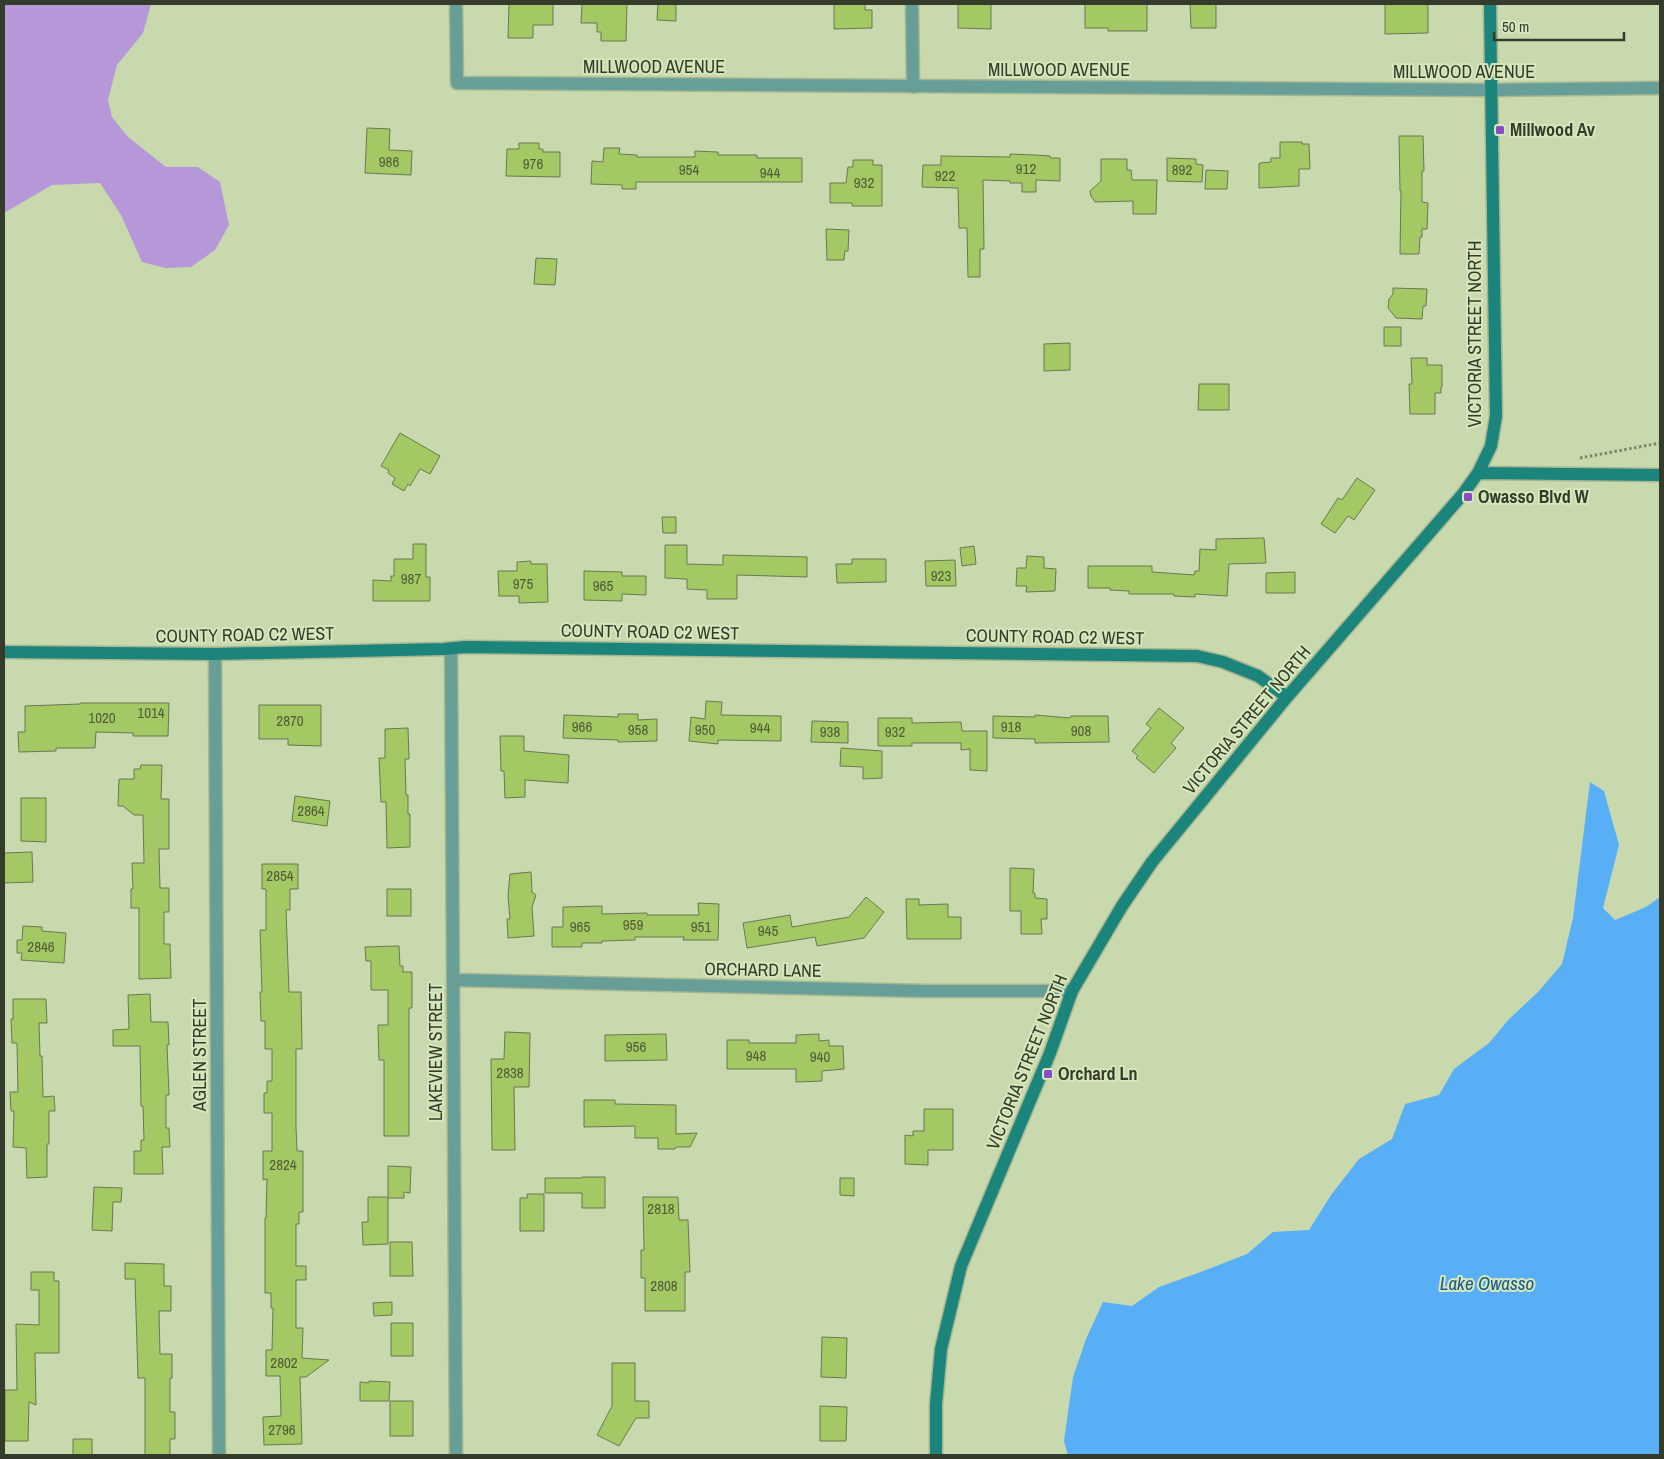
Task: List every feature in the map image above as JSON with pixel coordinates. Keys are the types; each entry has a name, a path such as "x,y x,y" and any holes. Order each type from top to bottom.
{"street":[{"name":"MILLWOOD AVENUE","path":"456,4 458,83 1492,90 1660,88"},
{"path":"912,4 913,87"},
{"name":"VICTORIA STREET NORTH","path":"936,1455 936,1404 941,1349 962,1266 1050,1054 1072,992 1122,906 1152,862 1286,697 1463,494 1478,473 1490,446 1496,416 1490,4"},
{"path":"1478,473 1660,475"},
{"name":"COUNTY ROAD C2 WEST","path":"4,652 215,654 451,649 465,647 1197,656 1223,662 1258,676 1286,697"},
{"name":"LAKEVIEW STREET","path":"451,649 456,1455"},
{"name":"AGLEN STREET","path":"215,654 219,1455"},
{"name":"ORCHARD LANE","path":"453,980 923,992 1072,992"}],"path":[{"path":"1573,458 1590,457 1660,443"}],"shaded area":[{"path":"4,4 151,4 143,33 117,65 108,100 112,117 128,137 166,167 198,167 220,182 229,225 215,250 191,267 165,268 142,262 121,215 100,183 52,185 4,213"}],"water":[{"name":"Lake Owasso","path":"1590,782 1604,791 1619,845 1603,908 1615,920 1646,907 1660,897 1660,1455 1068,1455 1064,1441 1073,1377 1086,1339 1103,1302 1132,1306 1159,1287 1247,1254 1273,1232 1309,1230 1331,1195 1359,1159 1392,1139 1405,1104 1439,1095 1454,1069 1489,1043 1509,1019 1538,992 1562,964 1573,918"}],"building":[{"path":"509,4 553,4 553,25 533,25 533,38 508,38"},
{"path":"582,4 627,4 626,41 601,41 601,32 597,32 597,23 581,23"},
{"path":"658,4 676,4 676,21 657,20"},
{"path":"834,4 865,4 865,10 872,10 872,28 834,29"},
{"path":"958,4 991,4 991,29 958,28"},
{"path":"1085,4 1147,4 1147,31 1108,31 1108,28 1085,28"},
{"path":"1190,4 1216,4 1216,28 1191,28"},
{"path":"1385,4 1428,4 1428,33 1385,34"},
{"path":"367,128 390,129 389,150 412,151 411,175 365,173"},
{"path":"1399,136 1423,136 1424,171 1422,171 1422,202 1428,203 1427,229 1422,229 1419,254 1400,254 1401,191"},
{"path":"1280,142 1302,142 1302,144 1309,144 1310,169 1299,169 1299,186 1259,188 1259,164 1271,162 1271,158 1280,158"},
{"path":"519,143 539,143 539,149 543,149 543,152 560,152 560,177 506,176 507,149 519,149"},
{"path":"604,148 620,148 619,154 637,155 637,157 695,157 695,151 718,152 718,155 757,155 757,158 802,158 802,182 636,182 636,189 622,189 622,185 591,184 592,161 603,162"},
{"path":"1010,154 1060,158 1060,181 1036,180 1036,192 1022,192 1022,183 983,180 984,249 980,249 980,277 968,277 967,228 959,228 958,188 922,187 923,165 941,165 941,156 1010,157"},
{"path":"1167,158 1196,159 1196,164 1203,165 1202,182 1167,181"},
{"path":"1101,159 1127,159 1127,170 1131,170 1132,180 1157,180 1156,214 1133,214 1133,201 1095,202 1090,191 1101,181"},
{"path":"853,160 873,160 873,165 882,165 882,206 852,206 852,203 830,203 830,183 846,183 848,167 853,167"},
{"path":"1206,170 1228,171 1227,189 1205,189"},
{"path":"826,229 849,230 848,251 845,251 844,260 827,260"},
{"path":"536,258 557,259 555,285 534,284"},
{"path":"1393,288 1427,289 1426,306 1423,306 1422,319 1396,318 1388,308"},
{"path":"1384,327 1401,327 1401,346 1384,346"},
{"path":"1070,343 1070,370 1044,371 1044,344"},
{"path":"1411,358 1427,358 1427,365 1442,365 1442,387 1441,393 1435,393 1435,414 1410,414 1409,384 1412,384"},
{"path":"1199,384 1229,384 1229,410 1198,410"},
{"path":"400,433 440,456 430,474 420,469 410,486 408,484 404,491 392,484 395,478 388,473 389,470 381,466"},
{"path":"1357,478 1375,490 1354,520 1348,516 1335,533 1321,524 1338,498 1342,500"},
{"path":"662,517 676,517 676,533 663,533"},
{"path":"1264,538 1266,563 1229,564 1227,596 1195,594 1195,597 1174,596 1174,594 1129,594 1129,591 1110,590 1110,588 1088,588 1088,566 1152,566 1152,572 1194,575 1195,571 1199,571 1200,549 1216,550 1216,539"},
{"path":"413,544 426,544 426,577 430,577 430,601 373,601 373,580 391,581 391,576 394,576 394,559 413,559"},
{"path":"665,545 687,545 687,564 723,565 723,555 807,557 807,577 737,575 737,599 707,599 707,590 687,589 687,579 665,578"},
{"path":"974,546 976,564 962,566 960,548"},
{"path":"1027,556 1044,557 1044,568 1056,569 1055,591 1026,592 1027,586 1016,586 1017,568 1026,568"},
{"path":"852,559 886,559 886,582 837,583 836,564 852,564"},
{"path":"955,560 956,586 926,586 925,561"},
{"path":"531,561 531,564 547,564 548,602 519,603 519,596 499,596 498,571 517,571 517,562"},
{"path":"584,571 622,572 622,576 646,576 646,595 622,594 622,601 584,600"},
{"path":"1295,572 1295,593 1266,593 1266,573"},
{"path":"706,701 722,702 721,715 781,716 781,741 718,740 718,744 689,741 691,717 705,719"},
{"path":"80,703 169,703 168,736 133,736 133,733 96,732 95,748 56,748 56,751 19,752 18,732 25,732 25,706"},
{"path":"259,705 321,705 321,746 288,745 288,739 259,739"},
{"path":"1159,708 1184,728 1171,743 1176,748 1154,773 1136,758 1138,756 1132,751 1151,728 1146,724"},
{"path":"618,714 638,714 638,720 657,719 657,741 618,742 618,740 563,738 564,715 618,717"},
{"path":"1035,715 1070,718 1071,716 1108,716 1109,742 1035,743 1035,739 993,738 993,716 1035,717"},
{"path":"878,718 912,718 912,723 961,722 962,731 987,731 987,771 970,770 970,749 961,750 961,743 912,743 912,746 878,746"},
{"path":"812,721 848,722 848,743 811,742"},
{"path":"408,728 409,759 405,759 406,795 408,795 408,814 410,814 410,847 387,848 386,802 381,802 379,758 385,758 385,729"},
{"path":"500,736 524,736 524,751 569,755 568,783 525,780 525,797 505,798 504,771 501,771"},
{"path":"841,748 882,751 882,778 863,779 863,767 840,766"},
{"path":"141,765 162,765 161,799 169,799 169,849 159,849 160,888 169,888 169,912 164,912 164,944 170,944 171,978 139,979 139,908 131,908 131,889 133,889 132,863 144,863 143,815 134,815 123,806 118,806 119,779 134,779 134,769 140,769"},
{"path":"295,796 330,801 327,826 292,821"},
{"path":"21,798 46,798 46,842 21,841"},
{"path":"32,852 33,882 4,883 4,853"},
{"path":"262,864 298,864 298,889 290,889 290,910 286,910 289,992 301,992 302,1049 296,1049 296,1127 297,1151 303,1151 303,1212 299,1212 299,1224 296,1224 296,1266 306,1266 306,1280 296,1280 296,1328 303,1328 302,1358 329,1360 306,1377 300,1377 302,1444 264,1445 263,1417 281,1416 280,1376 266,1376 266,1350 272,1350 273,1308 271,1308 271,1293 265,1293 267,1179 263,1180 263,1151 272,1151 272,1113 264,1113 264,1093 267,1093 267,1081 272,1081 272,1049 265,1049 265,1021 261,1021 260,930 266,930 266,889 262,889"},
{"path":"1010,868 1034,869 1033,893 1035,893 1035,898 1047,899 1047,919 1041,919 1042,934 1021,934 1021,911 1010,911"},
{"path":"531,872 532,892 536,895 532,907 534,936 508,938 507,919 510,919 508,896 510,874"},
{"path":"387,889 411,889 411,916 387,916"},
{"path":"866,897 884,912 864,938 817,946 815,937 747,948 743,923 790,915 792,927 849,917"},
{"path":"906,899 919,899 919,905 948,904 948,917 961,917 961,939 907,939"},
{"path":"698,903 719,904 718,940 683,940 684,937 635,937 635,940 582,943 582,947 552,947 552,927 563,927 563,907 602,906 602,914 699,915"},
{"path":"23,926 42,927 42,931 66,933 64,963 21,960 22,953 17,953 17,940 22,940"},
{"path":"399,946 400,966 403,966 403,972 412,972 412,1008 409,1008 409,1136 384,1136 384,1060 379,1060 378,1025 388,1025 388,990 371,990 371,961 366,961 365,947"},
{"path":"150,994 151,1022 168,1022 169,1095 166,1095 166,1128 169,1128 170,1147 162,1147 163,1174 134,1174 134,1151 141,1151 141,1140 144,1140 143,1106 141,1106 140,1046 113,1046 113,1030 129,1029 128,995"},
{"path":"13,999 46,999 47,1023 39,1023 43,1097 54,1096 55,1111 49,1111 47,1177 27,1178 26,1148 13,1147 14,1111 11,1111 10,1092 18,1092 17,1043 12,1043 11,1019 13,1019"},
{"path":"505,1032 530,1033 529,1087 514,1087 515,1150 492,1150 491,1059 504,1059"},
{"path":"666,1034 667,1060 605,1061 605,1035"},
{"path":"819,1034 819,1041 829,1040 829,1046 843,1046 844,1069 822,1071 822,1081 796,1082 796,1069 727,1069 727,1040 749,1040 749,1043 796,1043 796,1035"},
{"path":"584,1100 615,1100 615,1104 676,1105 676,1134 697,1133 690,1147 658,1149 658,1138 635,1138 635,1126 584,1127"},
{"path":"924,1109 953,1109 953,1150 928,1150 928,1165 905,1164 905,1135 913,1136 913,1131 924,1131"},
{"path":"388,1166 411,1167 410,1193 404,1192 404,1198 388,1198 388,1244 363,1245 362,1222 368,1222 368,1197 388,1197"},
{"path":"605,1177 605,1208 582,1208 582,1193 545,1193 545,1178"},
{"path":"840,1178 854,1178 854,1196 840,1195"},
{"path":"94,1187 122,1188 121,1202 113,1202 112,1231 92,1230"},
{"path":"527,1194 544,1194 544,1231 520,1231 520,1198 527,1198"},
{"path":"643,1197 678,1197 679,1220 688,1220 690,1272 685,1272 685,1311 645,1311 645,1278 641,1278 641,1250 644,1250"},
{"path":"390,1242 412,1242 413,1276 390,1276"},
{"path":"125,1263 164,1264 164,1286 171,1286 171,1311 159,1311 160,1354 172,1354 170,1412 175,1412 175,1439 170,1439 170,1455 145,1455 145,1378 138,1378 135,1279 125,1279"},
{"path":"31,1272 54,1272 54,1281 59,1281 59,1353 35,1353 36,1405 29,1402 28,1441 5,1441 5,1390 17,1390 16,1324 39,1325 39,1290 31,1290"},
{"path":"392,1302 392,1315 374,1316 373,1303"},
{"path":"391,1323 413,1323 413,1356 391,1356"},
{"path":"822,1337 847,1338 846,1378 821,1377"},
{"path":"612,1363 635,1363 635,1401 649,1401 649,1418 636,1418 619,1446 597,1435 612,1406"},
{"path":"369,1381 390,1382 389,1401 360,1401 360,1382 369,1383"},
{"path":"390,1401 413,1401 413,1436 390,1436"},
{"path":"820,1406 847,1407 846,1441 820,1441"},
{"path":"73,1439 92,1439 92,1455 73,1455"}],"place":[{"name":"Millwood Av","path":"1500,130"},
{"name":"Owasso Blvd W","path":"1468,497"},
{"name":"Orchard Ln","path":"1048,1074"}]}
